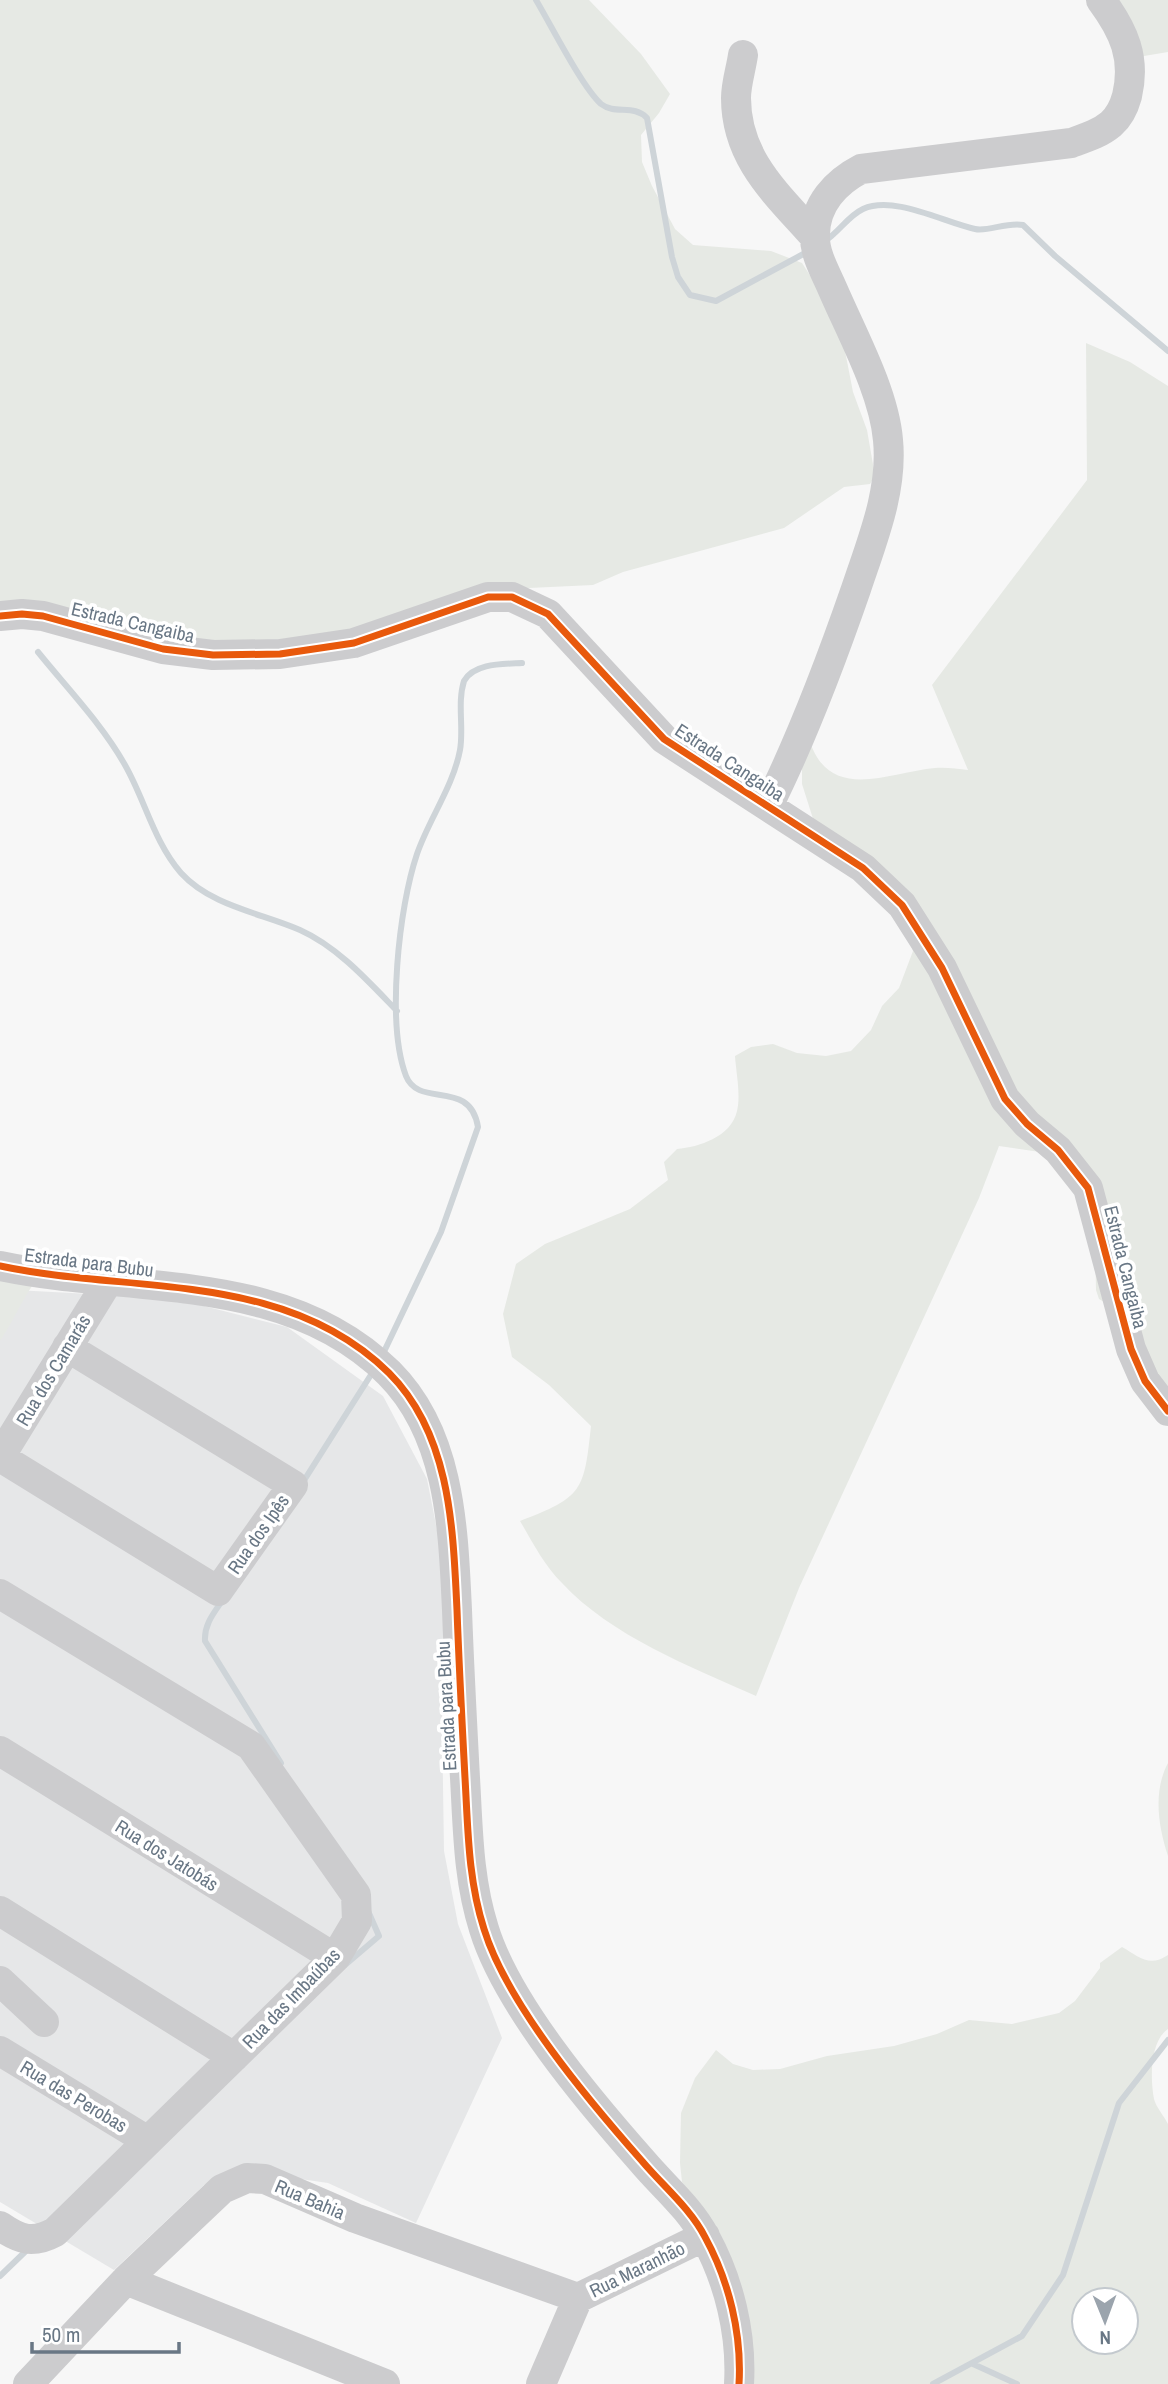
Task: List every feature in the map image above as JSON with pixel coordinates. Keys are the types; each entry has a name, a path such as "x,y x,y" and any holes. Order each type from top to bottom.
{"street":[{"path":"768,806 802,737 827,672 866,558 890,471 888,436 878,399 817,250 814,236 824,201 836,186 861,169 1071,143 1096,134 1112,124 1125,101 1132,64 1121,31 1101,0"},
{"path":"743,55 736,96 738,125 748,153 764,183 814,236"},
{"name":"Estrada Cangaiba","path":"0,616 43,616 163,649 213,655 279,654 354,643 488,597 512,597 548,614 564,628 664,739 863,868 902,905 942,968 1005,1099 1027,1124 1058,1150 1088,1188 1130,1349 1145,1381 1168,1411"},
{"name":"Estrada para Bubu","path":"0,1266 107,1283 204,1290 246,1297 285,1308 359,1348 391,1375 422,1420 445,1480 454,1559 469,1866 485,1932 513,1992 574,2077 705,2236 730,2298 741,2365 739,2384"},
{"name":"Rua dos Camarás","path":"0,1457 107,1283"},
{"name":"Rua dos Ipês","path":"0,1457 218,1591 293,1485 67,1347"},
{"name":"Rua das Imbaúbas","path":"0,1594 251,1746 356,1895 356,1921 335,1958 55,2232 37,2240 27,2240 0,2226"},
{"name":"Rua dos Jatobás","path":"0,1751 335,1958"},
{"path":"0,1911 234,2056"},
{"path":"0,1981 44,2022"},
{"name":"Rua das Perobas","path":"0,2051 148,2141"},
{"name":"Rua Bahia","path":"28,2384 126,2280 222,2189 247,2178 265,2179 355,2218 578,2298"},
{"name":"Rua Maranhão","path":"541,2384 578,2298 705,2236"},
{"path":"126,2280 385,2384"}],"shaded area":[{"path":"0,0 589,0 641,54 670,94 641,135 642,162 675,229 693,245 771,251 802,263 839,320 853,392 867,430 875,476 870,484 844,487 784,528 623,572 593,585 508,589 318,640 223,647 0,608"},
{"path":"1108,0 1168,0 1168,52 1138,57"},
{"path":"1086,343 1130,362 1168,386 1168,1409 1118,1310 1099,1299 1096,1290 1095,1239 1079,1197 1057,1168 1040,1152 999,1146 979,1198 799,1588 756,1696 653,1648 604,1619 582,1602 544,1561 520,1521 557,1505 576,1489 586,1465 591,1426 549,1385 512,1357 503,1314 516,1264 545,1244 630,1209 668,1180 664,1162 677,1149 704,1143 728,1128 734,1120 738,1104 735,1056 751,1047 773,1044 797,1053 826,1056 851,1051 871,1030 882,1006 899,988 913,951 900,915 822,847 802,784 802,755 809,739 818,759 831,772 846,778 880,778 935,768 968,770 932,685 1087,480"},
{"path":"0,1278 32,1286 0,1341"},
{"path":"15,1290 128,1296 200,1305 287,1327 383,1396 427,1479 447,1581 442,1720 444,1851 458,1924 502,2038 416,2223 328,2183 246,2171 204,2185 114,2270 0,2202 0,1314"},
{"path":"1168,1763 1168,1856 1162,1833 1159,1797 1160,1785"},
{"path":"1122,1947 1149,1961 1168,1955 1168,2029 1162,2035 1155,2051 1152,2081 1156,2105 1168,2124 1168,2384 746,2384 712,2224 682,2182 680,2163 681,2113 695,2078 716,2050 733,2064 753,2070 780,2069 827,2056 894,2046 937,2034 969,2020 1012,2024 1059,2013 1075,2001 1100,1968 1100,1963"}],"waterway":[{"path":"536,0 593,96 606,107 636,111 647,118 672,257 678,277 690,295 716,301 807,252"},
{"path":"825,241 858,212 875,206 904,207 975,229 1023,225 1055,256 1168,351"},
{"path":"38,652 116,750 164,848 181,873 193,884 222,901 314,937 352,966 397,1011"},
{"path":"381,1358 441,1232 478,1127 473,1112 465,1103 455,1098 422,1091 412,1086 406,1076 400,1053 396,996 405,904 417,854 457,764 461,742 461,698 464,681 482,668 522,663"},
{"path":"303,1482 374,1370"},
{"path":"222,1601 212,1615 205,1641 281,1763"},
{"path":"345,1965 379,1936 368,1911"},
{"path":"933,2384 1022,2336 1063,2275 1119,2103 1168,2040"},
{"path":"0,2276 29,2248"},
{"path":"973,2364 1017,2384"}],"cycle path":[{"path":"0,616 43,616 163,649 213,655 280,654 354,643 488,597 512,597 548,614 664,739 863,868 902,905 942,968 1005,1099 1027,1124 1058,1150 1088,1188 1131,1349 1145,1381 1168,1411"},
{"path":"0,1266 205,1291 255,1301 303,1317 348,1340 389,1373 410,1398 437,1454 450,1516 470,1854 484,1929 511,1988 552,2051 621,2137 699,2226 721,2272 732,2308 738,2346 739,2384"}]}
